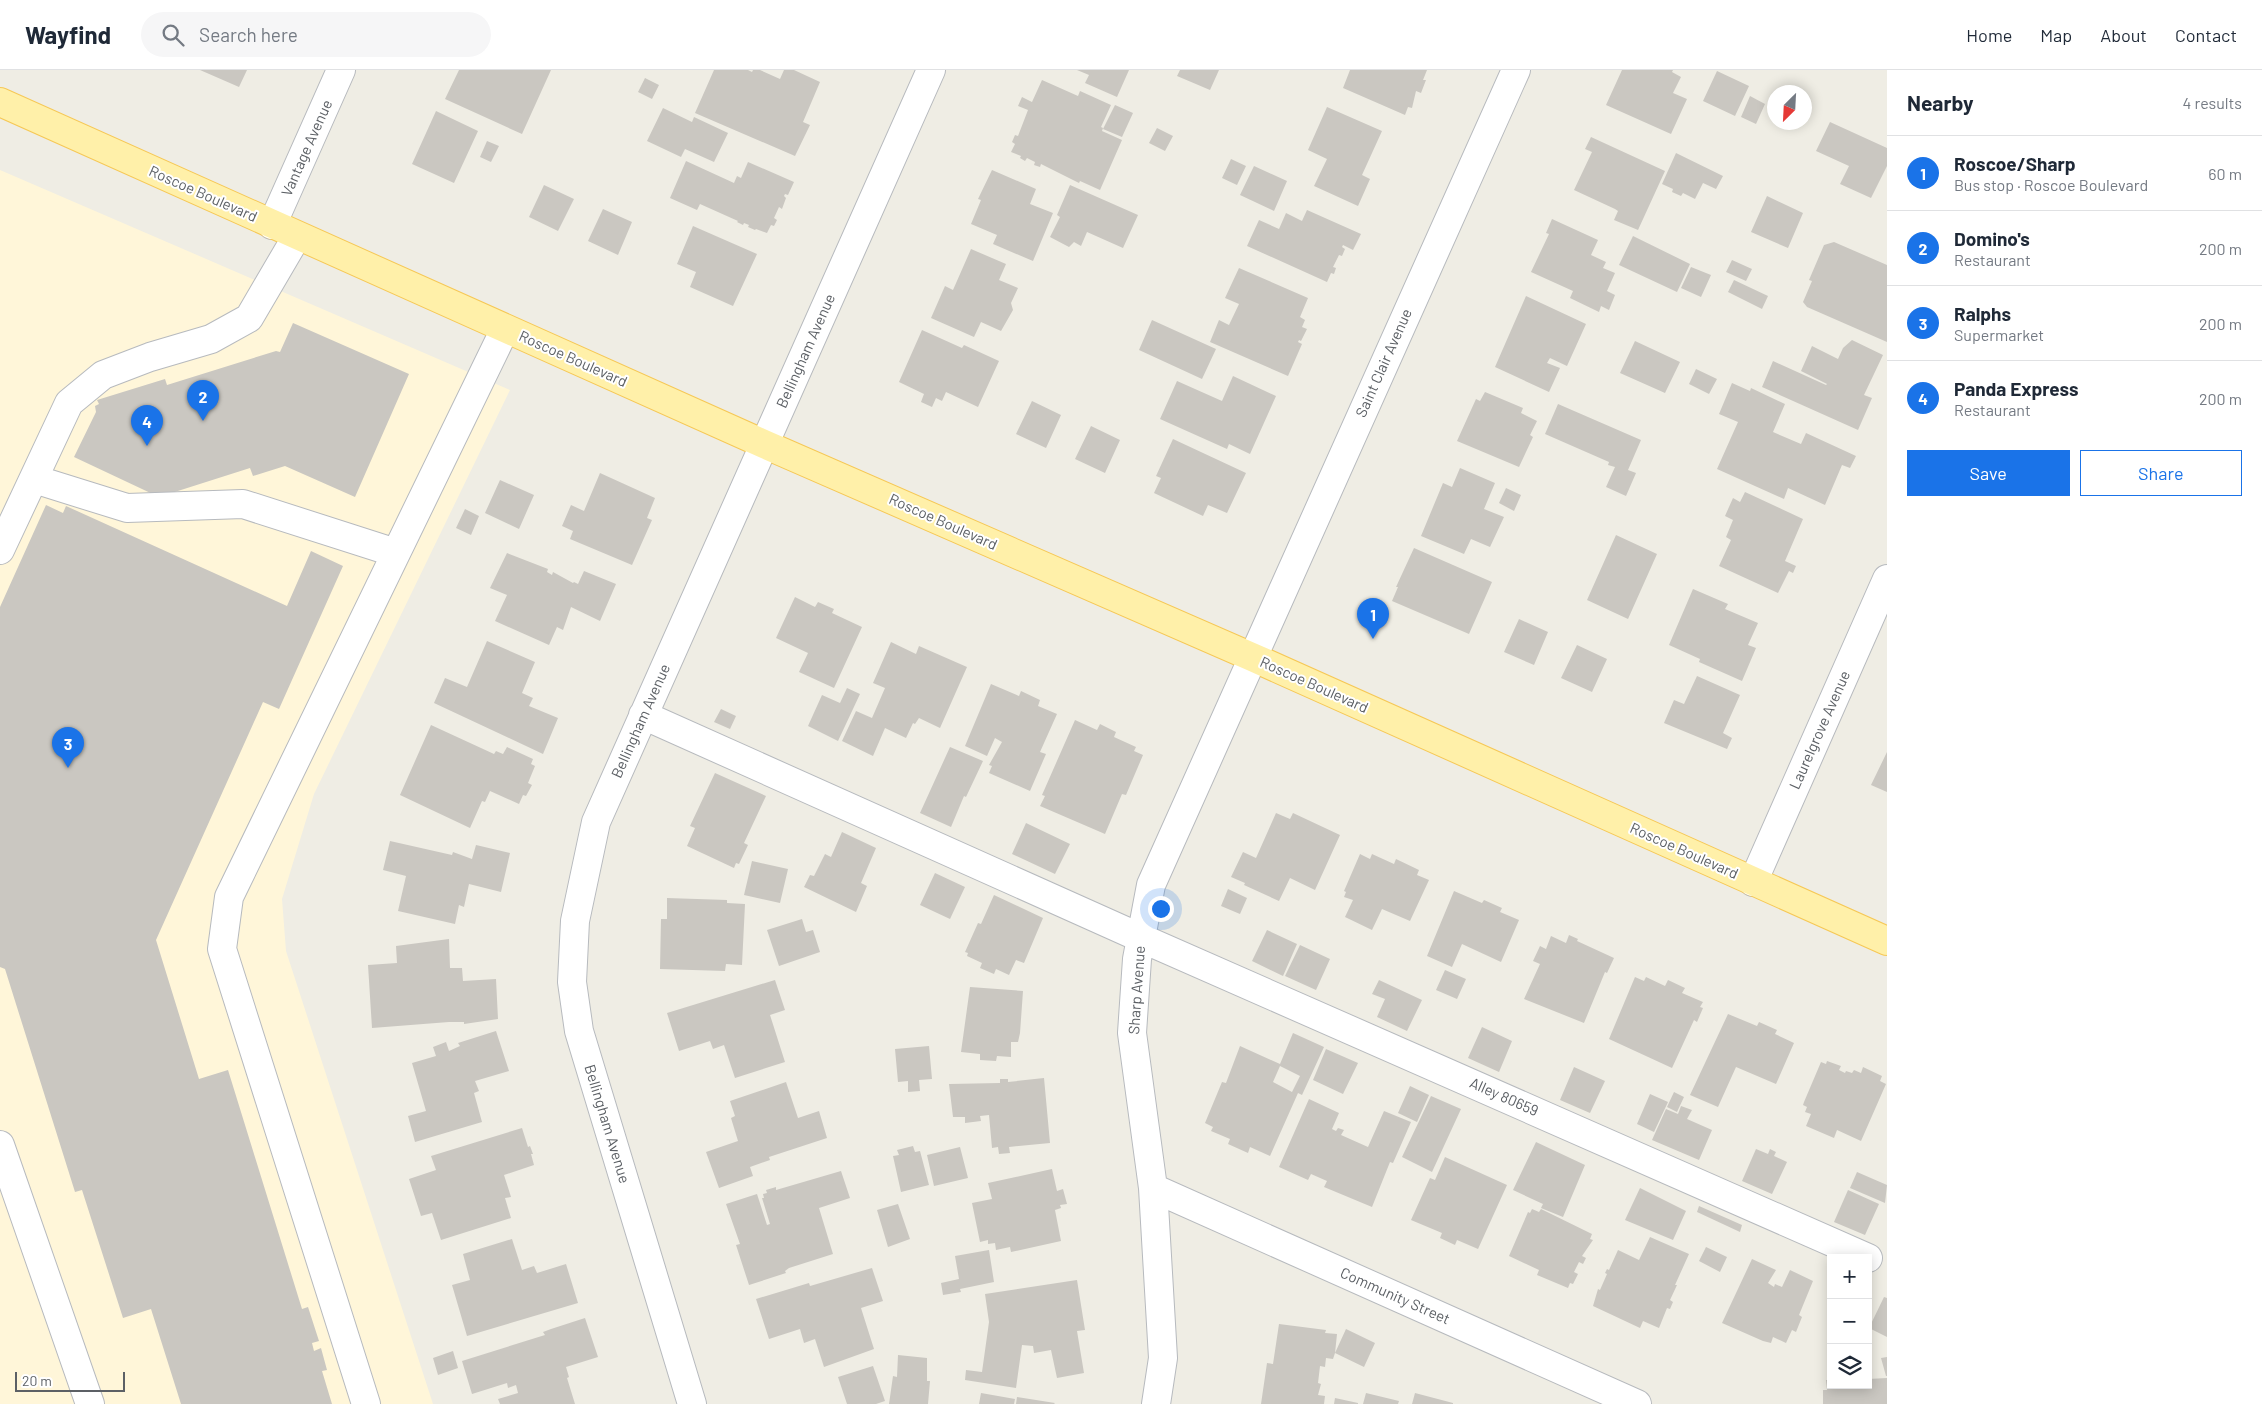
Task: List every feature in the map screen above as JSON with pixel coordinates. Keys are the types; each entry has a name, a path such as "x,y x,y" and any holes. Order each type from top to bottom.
{"main road":[{"name":"Roscoe Boulevard","path":"0,102 504,329 1252,657 1887,941"}],"street":[{"name":"Vantage Avenue","path":"272,225 341,70"},
{"name":"Bellingham Avenue","path":"692,1404 579,1031 572,982 575,921 596,822 930,70"},
{"name":"Saint Clair Avenue","path":"1252,657 1516,70"},
{"path":"0,550 69,403 103,375 150,357 211,339 249,318 297,236"},
{"path":"366,1404 222,949 229,897 504,329"},
{"path":"34,479 127,508 243,504 396,553"},
{"name":"Laurelgrove Avenue","path":"1753,882 1880,611 1887,579"},
{"name":"Sharp Avenue","path":"1156,1404 1163,1358 1153,1188 1132,1033 1137,959 1151,885 1252,657"},
{"name":"Alley 80659","path":"643,715 1141,938 1859,1254"},
{"path":"1,1152 90,1404"},
{"name":"Community Street","path":"1153,1188 1637,1404"},
{"name":"Alley 80659","path":"1872,1260 1887,1266"}],"shaded area":[{"path":"0,170 510,390 314,794 282,899 286,951 433,1404 0,1404"}],"building":[{"path":"200,70 247,70 239,87"},
{"path":"459,70 551,70 522,134 445,99"},
{"path":"714,70 748,70 752,72 753,70 760,70 780,79 784,70 794,70 820,82 803,122 810,125 795,156 695,113"},
{"path":"1077,70 1129,70 1117,97 1085,83 1089,75"},
{"path":"1180,70 1219,70 1210,90 1177,76"},
{"path":"1350,70 1427,70 1423,80 1426,80 1421,93 1416,91 1412,108 1408,107 1405,115 1343,88"},
{"path":"1622,70 1673,70 1672,72 1681,77 1673,93 1687,99 1671,134 1606,105"},
{"path":"1717,71 1749,86 1735,116 1703,101"},
{"path":"645,78 659,85 652,99 638,92"},
{"path":"1042,80 1078,96 1080,91 1111,105 1101,127 1103,128 1102,131 1122,140 1100,190 1080,181 1079,183 1041,164 1040,167 1034,165 1035,162 1027,158 1025,161 1020,158 1021,156 1011,152 1015,144 1012,142 1015,135 1018,136 1028,110 1018,106 1022,97 1032,102"},
{"path":"1750,96 1765,104 1756,124 1741,117"},
{"path":"1115,105 1133,113 1122,137 1103,129"},
{"path":"1327,107 1382,131 1362,175 1370,179 1358,206 1314,186 1327,159 1308,150"},
{"path":"663,108 692,122 694,117 728,133 714,162 685,149 681,157 647,141"},
{"path":"436,111 478,131 454,183 412,164"},
{"path":"1830,122 1887,148 1887,166 1871,198 1840,184 1849,166 1816,151"},
{"path":"1157,128 1173,136 1165,151 1149,143"},
{"path":"1591,137 1665,171 1638,230 1614,220 1618,211 1615,209 1574,190 1592,152 1585,149"},
{"path":"487,141 499,146 491,162 480,157"},
{"path":"1676,153 1723,176 1716,189 1703,183 1695,199 1683,193 1681,196 1672,192 1673,189 1662,184"},
{"path":"1231,159 1246,166 1237,185 1222,178"},
{"path":"686,161 734,183 737,176 741,178 748,162 794,182 788,195 785,194 784,196 786,198 782,209 779,207 774,218 777,220 774,226 771,225 767,233 748,227 749,225 744,223 743,225 700,204 697,210 670,198"},
{"path":"1254,166 1287,181 1274,211 1240,195"},
{"path":"992,170 1036,189 1030,204 1053,213 1033,261 993,244 997,235 971,224 981,200 978,199"},
{"path":"544,185 574,199 558,231 529,217"},
{"path":"1070,185 1138,215 1123,248 1087,232 1081,246 1074,242 1069,247 1050,237 1060,217 1057,215"},
{"path":"1767,196 1803,213 1788,248 1751,232"},
{"path":"603,209 632,222 618,255 588,241"},
{"path":"1307,210 1361,234 1353,250 1343,245 1342,247 1345,249 1342,256 1339,255 1333,267 1336,268 1334,274 1331,273 1327,282 1247,246 1259,220 1279,229 1286,213 1302,221"},
{"path":"1552,219 1598,240 1591,255 1606,262 1603,268 1615,273 1607,291 1615,295 1609,310 1601,306 1599,312 1570,298 1573,291 1531,272 1549,234 1546,233"},
{"path":"693,226 757,254 733,306 690,287 696,272 677,264"},
{"path":"1633,236 1690,264 1677,292 1619,265"},
{"path":"1834,242 1887,265 1887,342 1807,307 1803,302 1812,281 1809,280 1824,245"},
{"path":"971,249 1006,264 999,280 1018,288 1011,303 1013,310 1001,331 981,322 974,337 931,318 945,286 953,290"},
{"path":"1732,260 1752,269 1746,281 1726,272"},
{"path":"1691,267 1711,275 1701,297 1681,288"},
{"path":"1239,268 1308,298 1300,317 1305,320 1302,327 1307,329 1301,341 1299,340 1298,342 1302,344 1288,376 1210,342 1219,320 1229,325 1239,304 1225,298"},
{"path":"1734,280 1768,296 1762,309 1728,292"},
{"path":"1526,296 1586,324 1567,366 1550,358 1547,363 1560,368 1549,392 1495,367"},
{"path":"1152,320 1216,349 1202,379 1139,350"},
{"path":"293,323 409,374 355,497 285,466 253,476 250,468 159,497 74,457 96,412 95,406 99,404 97,400 165,379 167,385 276,351 280,352"},
{"path":"922,330 962,348 964,345 999,361 978,407 946,392 942,401 936,398 932,407 921,402 924,394 899,382"},
{"path":"1852,340 1883,355 1864,395 1872,398 1858,430 1762,387 1773,361 1826,385 1801,371 1812,346 1838,359 1843,348"},
{"path":"1635,341 1680,362 1665,393 1620,373"},
{"path":"1696,369 1717,379 1709,394 1689,384"},
{"path":"1233,376 1276,396 1250,454 1229,444 1227,449 1160,419 1177,381 1222,401"},
{"path":"1732,383 1750,391 1751,388 1785,404 1773,432 1801,444 1806,433 1856,456 1850,468 1842,465 1825,505 1788,488 1784,499 1717,469 1738,422 1719,414"},
{"path":"1485,392 1523,408 1521,413 1537,421 1530,435 1533,437 1519,467 1457,441 1476,399 1480,401"},
{"path":"1032,401 1061,415 1046,448 1016,434"},
{"path":"1558,404 1641,440 1628,470 1636,473 1626,496 1606,487 1615,467 1608,465 1609,462 1545,434"},
{"path":"1091,426 1120,440 1105,473 1075,459"},
{"path":"1173,439 1246,473 1227,513 1208,505 1203,516 1154,493 1161,478 1156,476"},
{"path":"1460,468 1495,483 1484,509 1504,517 1490,547 1471,539 1464,554 1421,536 1443,483 1452,487"},
{"path":"600,473 655,498 647,518 652,520 632,565 570,539 573,531 562,526 571,505 584,511"},
{"path":"500,480 534,495 519,529 485,513"},
{"path":"1506,488 1521,495 1514,511 1499,503"},
{"path":"1745,492 1803,519 1785,561 1796,566 1793,573 1789,571 1778,593 1719,566 1731,540 1726,537 1733,520 1725,516 1733,498 1740,502"},
{"path":"46,505 63,513 66,506 287,606 311,551 343,566 279,709 263,702 156,940 199,1079 228,1070 302,1309 308,1307 319,1341 312,1343 314,1351 321,1348 327,1370 322,1371 332,1404 181,1404 151,1309 123,1318 82,1190 75,1192 5,969 0,967 0,607"},
{"path":"465,509 479,516 471,535 456,528"},
{"path":"1616,535 1657,554 1628,619 1587,600"},
{"path":"1414,548 1492,582 1469,634 1392,601 1398,587 1396,587"},
{"path":"507,553 548,569 547,572 552,575 553,572 573,583 578,584 584,571 616,584 600,621 571,607 563,630 557,627 549,645 495,621 507,595 490,588"},
{"path":"1693,589 1728,604 1725,609 1758,623 1748,645 1756,648 1742,681 1699,662 1700,659 1669,645"},
{"path":"795,597 815,607 818,602 834,609 832,613 862,627 834,688 799,672 808,653 776,638"},
{"path":"1519,619 1548,632 1534,665 1504,652"},
{"path":"487,641 535,662 522,693 533,698 529,706 558,718 543,754 434,703 445,678 467,687"},
{"path":"891,642 916,654 919,646 967,667 940,728 919,718 915,724 913,723 906,738 885,728 873,756 842,741 856,711 872,718 885,688 873,683"},
{"path":"1577,645 1607,659 1592,692 1561,678"},
{"path":"1697,676 1740,695 1723,733 1732,738 1727,749 1664,723 1674,700 1684,704"},
{"path":"991,684 1019,696 1021,691 1040,700 1038,706 1057,714 1040,752 1046,754 1030,791 989,773 992,766 989,765 1002,742 995,738 987,756 965,746"},
{"path":"847,688 860,694 838,741 808,726 822,695 840,703"},
{"path":"721,709 736,716 730,729 714,722"},
{"path":"1075,720 1097,730 1100,724 1116,732 1114,737 1136,747 1134,751 1143,755 1126,795 1122,794 1105,834 1040,806 1045,796 1042,795"},
{"path":"431,725 494,754 496,751 503,754 507,747 533,759 531,764 535,766 528,783 532,785 526,796 523,795 519,804 490,791 485,802 482,801 470,828 400,795"},
{"path":"950,747 983,761 966,797 964,796 951,827 920,813"},
{"path":"1887,752 1887,792 1871,785"},
{"path":"715,773 766,796 744,843 748,845 739,864 736,863 734,868 687,846 695,828 690,826"},
{"path":"1276,813 1290,819 1293,813 1340,835 1315,890 1290,878 1279,901 1231,877 1243,852 1256,858"},
{"path":"1026,823 1070,844 1055,874 1012,854"},
{"path":"842,832 876,848 861,883 867,886 856,912 804,887 810,875 814,876 825,854 831,857"},
{"path":"390,841 452,855 453,852 472,859 476,845 510,853 501,892 469,884 464,907 459,905 455,924 398,911 406,876 383,870"},
{"path":"1360,854 1370,859 1372,854 1394,864 1396,859 1419,870 1417,875 1429,880 1410,921 1382,909 1372,930 1345,917 1353,900 1344,897 1346,892 1344,891"},
{"path":"752,861 788,869 780,903 744,895"},
{"path":"935,873 965,887 950,919 920,905"},
{"path":"1228,889 1247,898 1240,914 1221,906"},
{"path":"1454,891 1482,903 1484,900 1502,908 1500,912 1519,920 1501,962 1462,944 1452,967 1427,956"},
{"path":"994,895 1043,918 1024,963 1016,960 1009,975 996,969 994,974 980,968 982,963 967,956 968,953 965,952 978,923 981,924"},
{"path":"667,898 727,900 727,903 745,904 742,965 726,964 725,971 660,969 661,919 667,919"},
{"path":"802,919 806,932 813,930 820,952 779,966 767,930"},
{"path":"1267,930 1297,944 1283,976 1252,961"},
{"path":"1569,935 1578,939 1577,941 1614,958 1607,973 1605,972 1584,1023 1524,999 1540,964 1533,961 1540,946 1546,949 1551,936 1566,943"},
{"path":"449,939 450,968 462,968 463,981 496,979 498,1019 464,1024 464,1022 449,1022 372,1028 368,965 397,963 396,946"},
{"path":"1300,945 1330,959 1316,990 1285,976"},
{"path":"1445,970 1466,979 1457,999 1436,990"},
{"path":"1635,977 1644,981 1646,977 1665,986 1668,980 1685,988 1682,993 1703,1002 1700,1007 1703,1008 1697,1022 1694,1020 1672,1068 1609,1039"},
{"path":"775,980 785,1010 770,1015 785,1062 735,1078 724,1045 713,1049 710,1041 679,1051 667,1013"},
{"path":"1379,980 1422,1000 1407,1031 1377,1017 1385,999 1372,994"},
{"path":"970,987 1023,991 1020,1033 1018,1042 1011,1042 1011,1057 997,1056 996,1061 980,1060 980,1054 961,1052"},
{"path":"1728,1014 1757,1026 1759,1022 1777,1030 1775,1034 1794,1043 1776,1084 1736,1067 1718,1107 1690,1095"},
{"path":"1482,1027 1512,1041 1499,1072 1468,1058"},
{"path":"496,1031 509,1071 475,1081 479,1091 474,1093 482,1122 415,1142 408,1116 426,1111 412,1063 436,1056 433,1047 446,1042 449,1051 460,1046 458,1043"},
{"path":"1293,1033 1324,1047 1302,1095 1298,1093 1270,1156 1250,1147 1248,1153 1228,1144 1230,1139 1211,1131 1213,1127 1205,1123 1222,1082 1226,1083 1240,1046 1280,1064","holes":["1280,1066 1300,1076 1292,1092 1273,1082"]},
{"path":"929,1046 932,1079 919,1080 920,1091 908,1092 908,1081 898,1082 895,1049"},
{"path":"1326,1049 1358,1063 1343,1094 1313,1080"},
{"path":"1827,1061 1841,1066 1839,1070 1845,1073 1846,1071 1852,1073 1854,1070 1861,1073 1863,1067 1882,1076 1880,1081 1886,1084 1861,1141 1837,1130 1834,1138 1806,1126 1811,1114 1805,1112 1807,1107 1803,1105 1821,1062 1826,1064"},
{"path":"1574,1067 1605,1081 1590,1113 1560,1100"},
{"path":"1044,1078 1050,1143 1009,1147 1010,1153 999,1154 998,1147 992,1148 989,1115 980,1116 981,1121 965,1123 965,1117 953,1117 949,1084 1000,1083 1000,1079 1008,1079 1008,1082"},
{"path":"786,1082 798,1118 819,1111 827,1138 769,1157 770,1160 750,1167 753,1176 719,1188 706,1152 738,1141 731,1118 735,1116 730,1101"},
{"path":"1410,1086 1429,1095 1417,1122 1398,1113"},
{"path":"1674,1092 1684,1097 1677,1112 1667,1107"},
{"path":"1650,1094 1668,1102 1654,1132 1637,1124"},
{"path":"1431,1096 1461,1109 1432,1172 1402,1157"},
{"path":"1309,1099 1339,1113 1332,1129 1336,1131 1338,1128 1344,1130 1341,1135 1368,1147 1384,1111 1411,1122 1393,1163 1390,1162 1372,1207 1324,1187 1327,1181 1311,1174 1308,1180 1279,1167"},
{"path":"1681,1106 1692,1110 1687,1119 1712,1130 1699,1160 1652,1140 1666,1109 1678,1114"},
{"path":"522,1128 528,1147 530,1146 533,1154 531,1154 534,1165 504,1175 511,1197 505,1198 511,1218 441,1240 432,1213 421,1216 409,1179 436,1170 431,1156"},
{"path":"1536,1142 1585,1165 1563,1217 1541,1208 1543,1204 1513,1190"},
{"path":"913,1146 915,1152 920,1151 929,1185 901,1192 893,1156 899,1155 897,1150"},
{"path":"960,1147 968,1178 934,1186 927,1155"},
{"path":"1756,1149 1768,1154 1770,1149 1776,1152 1774,1156 1787,1162 1772,1194 1742,1181"},
{"path":"1445,1157 1507,1185 1478,1249 1457,1240 1455,1245 1440,1238 1442,1233 1411,1220 1430,1178 1435,1180"},
{"path":"1052,1169 1057,1191 1063,1189 1067,1204 1060,1205 1061,1208 1055,1210 1061,1241 1011,1252 1010,1247 996,1250 995,1243 988,1244 988,1240 980,1242 972,1203 992,1199 988,1183"},
{"path":"841,1171 850,1198 819,1208 833,1254 789,1268 785,1271 786,1273 749,1285 736,1245 740,1244 726,1204 757,1194 767,1225 770,1224 762,1198 764,1198 763,1194 767,1193 766,1190 776,1187 776,1190"},
{"path":"1857,1172 1887,1185 1885,1203 1850,1188"},
{"path":"1640,1188 1686,1211 1673,1240 1625,1220"},
{"path":"1848,1190 1879,1204 1865,1235 1834,1222"},
{"path":"898,1204 910,1239 888,1247 877,1210"},
{"path":"1699,1206 1742,1225 1740,1232 1697,1212"},
{"path":"1532,1209 1539,1212 1541,1209 1592,1234 1590,1239 1593,1240 1582,1256 1586,1258 1583,1264 1579,1262 1574,1272 1578,1274 1573,1284 1570,1283 1568,1288 1537,1275 1539,1270 1509,1256 1528,1212 1530,1213"},
{"path":"1650,1237 1689,1254 1670,1300 1673,1302 1670,1309 1667,1308 1659,1328 1643,1321 1640,1328 1593,1306 1598,1289 1600,1290 1607,1274 1605,1273 1607,1269 1609,1270 1618,1250 1639,1260"},
{"path":"512,1239 522,1270 534,1266 537,1273 566,1264 578,1303 467,1336 452,1285 470,1280 463,1254"},
{"path":"1706,1247 1727,1257 1720,1272 1699,1261"},
{"path":"989,1250 994,1282 960,1289 961,1292 943,1295 941,1283 959,1279 955,1256"},
{"path":"1752,1259 1776,1270 1768,1283 1774,1287 1775,1284 1782,1287 1790,1270 1813,1281 1799,1315 1802,1317 1796,1332 1792,1330 1786,1343 1773,1337 1771,1343 1763,1341 1722,1323"},
{"path":"872,1268 883,1301 861,1308 874,1349 824,1367 815,1339 804,1343 800,1329 769,1339 756,1299 809,1283 810,1286"},
{"path":"1077,1280 1085,1330 1077,1331 1084,1373 1057,1378 1051,1350 1034,1353 1033,1346 1022,1345 1016,1388 965,1380 966,1370 982,1372 989,1322 985,1294"},
{"path":"1884,1297 1887,1298 1887,1337 1872,1330 1872,1322"},
{"path":"585,1318 598,1357 566,1367 569,1377 567,1378 575,1404 500,1404 498,1399 518,1393 516,1385 508,1388 507,1383 472,1394 462,1361 545,1335 543,1332"},
{"path":"1279,1324 1326,1330 1325,1333 1337,1334 1333,1359 1326,1358 1325,1367 1320,1366 1318,1383 1321,1384 1318,1395 1325,1396 1324,1404 1261,1404 1267,1363 1273,1364"},
{"path":"1346,1329 1375,1343 1364,1367 1335,1353"},
{"path":"453,1351 458,1368 438,1375 433,1358"},
{"path":"898,1355 927,1358 927,1381 930,1381 928,1404 889,1404 893,1376 897,1377"},
{"path":"1887,1357 1887,1376 1886,1376 1881,1358"},
{"path":"873,1366 885,1401 876,1404 847,1404 838,1377"},
{"path":"1887,1378 1887,1404 1823,1404 1823,1390 1827,1390 1826,1380 1827,1389 1872,1389 1872,1379"},
{"path":"981,1393 1015,1399 1014,1404 979,1404"},
{"path":"1366,1393 1399,1401 1398,1404 1363,1404"},
{"path":"1415,1393 1453,1403 1453,1404 1412,1404"},
{"path":"1017,1397 1055,1403 1016,1404"},
{"path":"1335,1398 1358,1403 1358,1404 1334,1404"}],"place":[{"name":"Domino's","path":"203,421"},
{"name":"Panda Express","path":"147,446"},
{"name":"Roscoe/Sharp","path":"1373,639"},
{"name":"Ralphs","path":"68,768"}]}
